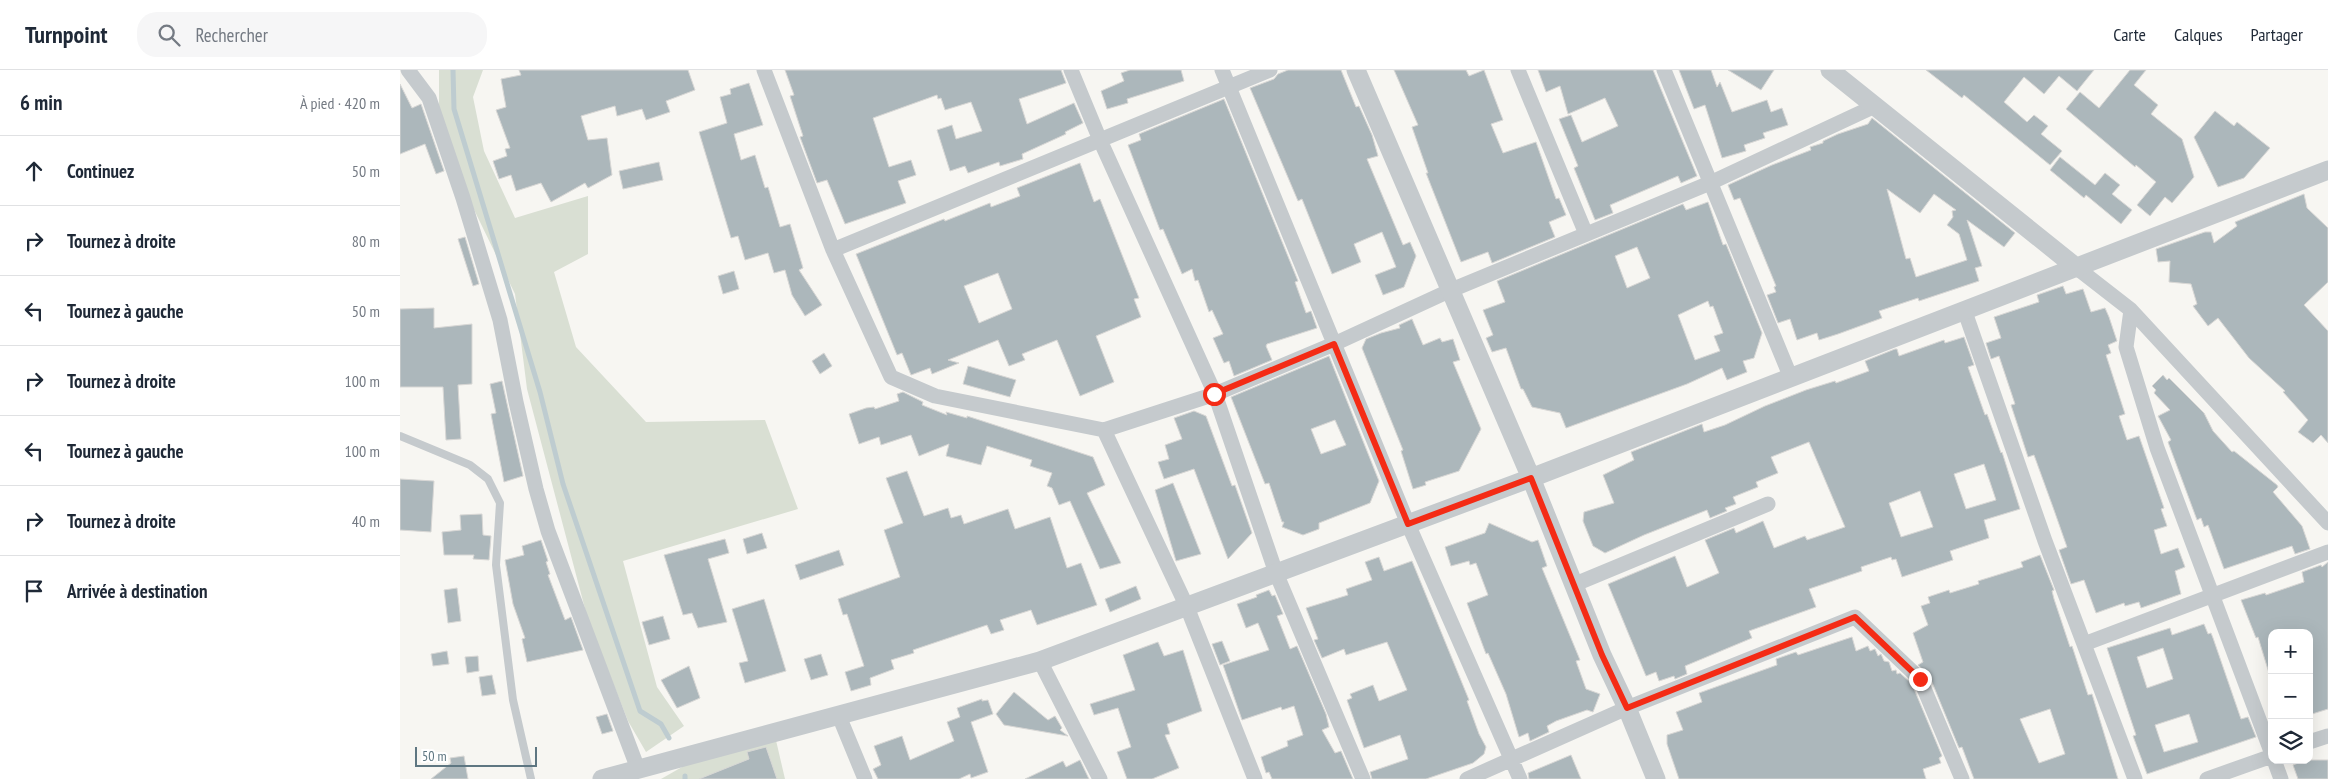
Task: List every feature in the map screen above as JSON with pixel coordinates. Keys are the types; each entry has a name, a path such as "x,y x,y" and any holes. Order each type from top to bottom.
{"street":[{"path":"408,70 429,98 463,198 500,320 516,402 536,489 548,531 638,769"},
{"path":"764,70 833,250 891,377 935,396 1104,430 1214,394 1334,344 1449,291 1710,182 1875,106"},
{"path":"1071,70 1100,140 1214,394 1276,573 1363,779"},
{"path":"1222,70 1408,524 1520,779"},
{"path":"833,250 1270,70"},
{"path":"1356,70 1449,291 1531,478 1573,586 1656,779"},
{"path":"1518,70 1586,234"},
{"path":"1664,70 1791,378"},
{"path":"1830,70 2131,310 2328,523"},
{"path":"602,779 1040,661 1531,478 1966,312 2328,170"},
{"path":"2131,310 2126,347 2157,448 2268,744"},
{"path":"1966,312 2046,541 2135,779"},
{"path":"1104,430 1187,607 1255,779"},
{"path":"1573,586 1768,504"},
{"path":"2084,644 2328,552"},
{"path":"1467,779 1627,708 1855,617 1920,679 1962,779"},
{"path":"1040,661 1100,779"},
{"path":"839,716 865,779"},
{"path":"2313,741 2328,736"},
{"path":"2207,779 2268,756"},
{"path":"2275,764 2281,779"}],"lane":[{"path":"400,436 470,465 488,480 500,504 496,565 512,700 531,779"}],"shaded area":[{"path":"439,70 483,70 473,97 484,151 515,218 588,196 588,254 554,272 576,347 646,422 765,420 798,509 623,561 657,687 684,726 646,752 628,721 588,620 527,389 515,294 464,189 439,112"},
{"path":"775,736 785,779 661,779 696,759"}],"building":[{"path":"519,70 688,70 695,90 666,101 670,112 646,120 642,109 617,116 615,106 581,116 588,140 607,138 612,175 588,188 585,183 551,202 541,183 516,191 511,175 499,179 493,161 507,156 505,149 510,148 496,110 506,107 501,79 521,75"},
{"path":"785,70 1061,70 1066,83 1019,99 1027,124 1074,103 1083,123 1065,132 1066,134 1022,154 1023,159 1000,166 999,162 968,173 965,166 950,171 937,130 952,125 956,139 982,131 971,102 945,110 941,98 938,99 937,95 873,118 889,167 911,160 916,175 898,181 906,203 845,224 827,180 817,183 800,137 803,136 790,96 794,95"},
{"path":"1130,70 1181,70 1184,81 1127,99 1128,103 1107,109 1101,91 1124,81 1121,73"},
{"path":"1288,70 1341,70 1356,107 1359,106 1372,135 1378,156 1367,159 1403,245 1410,242 1416,256 1404,287 1383,295 1375,275 1396,267 1382,232 1354,244 1361,262 1332,274 1302,199 1298,201 1250,88 1274,79 1278,74"},
{"path":"1394,70 1466,70 1469,76 1484,70 1503,120 1491,124 1503,153 1536,142 1556,199 1559,198 1566,215 1549,222 1555,237 1492,263 1488,252 1461,262 1426,173 1428,173 1412,127 1418,125"},
{"path":"1538,70 1653,70 1697,176 1681,183 1678,176 1610,205 1613,213 1595,220 1574,168 1578,166 1559,119 1571,115 1582,142 1618,126 1605,98 1568,114 1560,86 1546,92"},
{"path":"1679,70 1711,70 1717,87 1720,82 1732,112 1767,100 1771,112 1782,108 1788,125 1763,133 1765,138 1744,145 1746,151 1722,158 1705,105 1694,109"},
{"path":"1728,70 1774,70 1761,90"},
{"path":"1926,70 2094,70 2077,91 2059,76 2044,94 2024,77 2004,102 2027,122 2034,115 2048,126 2041,134 2062,151 2050,165 1964,95 1962,98"},
{"path":"2130,70 2146,70 2134,85 2158,105 2151,114 2182,139 2194,177 2172,203 2165,197 2150,216 2137,205 2156,182 2136,165 2135,167 2066,109 2080,92 2099,108"},
{"path":"749,83 763,125 734,134 741,160 755,155 765,188 768,187 780,227 790,224 803,268 799,270 822,305 805,316 792,295 785,270 774,273 768,253 745,260 738,236 731,238 699,132 727,123 720,97 731,94 730,89"},
{"path":"400,84 412,108 421,104 444,171 436,174 425,144 400,154"},
{"path":"1224,99 1298,281 1295,282 1306,313 1311,311 1317,328 1267,344 1266,346 1272,360 1234,376 1229,361 1224,363 1213,338 1223,334 1212,310 1209,312 1198,280 1195,281 1192,269 1182,274 1163,229 1160,230 1128,145 1141,140 1139,134"},
{"path":"2215,111 2234,126 2237,122 2270,148 2244,178 2218,187 2194,137"},
{"path":"1872,118 2015,233 2004,247 1967,220 1982,266 1975,268 1979,281 1919,301 1918,298 1879,311 1882,318 1838,334 1819,340 1817,333 1797,340 1790,319 1778,323 1767,295 1776,292 1774,287 1776,286 1740,198 1734,200 1728,185 1811,150 1810,147 1823,143 1823,141 1838,134 1868,124","holes":["1887,189 1920,213 1934,194 1956,210 1952,211 1953,217 1947,225 1959,234 1967,260 1916,277 1910,258 1906,259"]},
{"path":"2060,157 2095,185 2105,173 2120,185 2112,194 2132,210 2121,224 2086,195 2084,198 2050,170"},
{"path":"659,162 663,180 623,189 619,171"},
{"path":"1080,163 1094,202 1100,199 1139,298 1134,299 1141,317 1096,336 1114,382 1080,396 1057,340 1022,354 1025,360 1009,366 998,340 948,360 959,363 932,374 930,368 911,375 902,353 897,355 856,254 944,219 945,221 990,203 991,207 1020,196 1017,188","holes":["998,273 1012,309 979,323 964,286"]},
{"path":"2304,194 2307,208 2328,228 2328,282 2304,305 2328,331 2328,443 2321,435 2313,443 2298,432 2308,420 2283,392 2285,391 2249,358 2218,318 2208,326 2193,306 2197,304 2191,284 2169,282 2170,261 2158,262 2156,249 2205,232 2211,232 2214,243 2237,226 2235,222"},
{"path":"1708,202 1723,245 1726,244 1762,333 1754,358 1743,361 1747,372 1727,380 1722,368 1687,384 1566,428 1560,413 1532,407 1523,389 1521,389 1506,348 1492,352 1486,338 1493,335 1483,310 1505,302 1497,281 1683,204 1686,210","holes":["1637,247 1650,278 1627,288 1615,256","1708,301 1710,307 1713,306 1723,333 1714,336 1720,351 1695,360 1678,315"]},
{"path":"465,237 479,284 473,286 458,239"},
{"path":"734,271 739,289 723,294 718,276"},
{"path":"2063,286 2066,294 2083,289 2091,312 2105,308 2109,317 2117,341 2108,345 2111,353 2106,355 2125,414 2119,416 2127,440 2139,436 2164,508 2161,509 2167,526 2154,530 2161,554 2178,548 2185,567 2175,571 2181,594 2141,608 2139,602 2125,606 2124,603 2096,613 2084,580 2071,584 2059,550 2067,547 2054,510 2034,455 2028,457 2011,405 2015,404 1999,356 1991,359 1986,343 2001,338 1994,317 2039,302 2037,295"},
{"path":"434,308 434,328 472,324 472,384 458,385 461,439 446,440 443,387 400,387 400,309"},
{"path":"1412,319 1423,345 1440,338 1442,342 1453,339 1460,360 1453,362 1481,429 1459,471 1425,482 1426,485 1413,489 1401,451 1403,450 1362,348 1366,339 1400,328 1399,325"},
{"path":"1964,337 1974,365 1968,367 1985,415 1987,414 2002,452 2020,509 1984,520 1989,538 1950,551 1953,560 1902,577 1896,559 1892,560 1891,557 1861,567 1862,571 1809,589 1816,607 1749,631 1752,638 1685,666 1687,674 1675,679 1674,676 1659,681 1656,672 1646,676 1608,584 1675,556 1687,587 1719,573 1705,540 1734,528 1736,533 1763,521 1774,548 1805,536 1807,540 1845,527 1809,442 1771,457 1778,473 1756,482 1758,487 1733,497 1736,504 1725,508 1727,511 1710,518 1707,510 1605,553 1593,546 1583,521 1584,512 1614,503 1603,475 1634,460 1631,452 1702,424 1704,432 1725,425 1765,406 1806,390 1835,381 1836,383 1869,371 1865,361 1895,349 1897,349 1899,356 1944,340 1945,343","holes":["1984,464 1996,500 1966,509 1954,474","1920,491 1933,527 1901,537 1889,503"]},
{"path":"824,353 832,366 820,374 812,361"},
{"path":"1329,356 1379,481 1370,503 1319,523 1319,529 1303,535 1282,527 1284,522 1282,522 1269,483 1265,484 1231,397","holes":["1335,420 1346,445 1321,454 1311,429"]},
{"path":"968,366 1016,380 1010,397 963,384"},
{"path":"2163,375 2167,380 2169,378 2204,413 2213,431 2232,452 2234,451 2277,485 2278,487 2273,492 2302,526 2310,549 2295,554 2292,546 2224,569 2208,525 2204,527 2201,518 2197,520 2168,442 2171,440 2158,416 2170,410 2154,393 2156,390 2152,386"},
{"path":"502,381 523,476 504,482 491,414 496,413 490,384"},
{"path":"903,392 923,402 922,405 947,415 946,412 967,418 967,416 1093,457 1105,485 1087,493 1121,563 1100,569 1070,501 1059,505 1052,488 1047,486 1052,473 1030,466 1032,460 987,446 981,465 946,456 949,444 919,456 911,435 881,445 879,437 859,444 849,414 866,408 874,407 875,409 899,401 897,394"},
{"path":"1194,411 1206,416 1232,486 1235,485 1252,533 1228,559 1194,469 1164,479 1158,462 1169,459 1165,445 1182,439 1174,418"},
{"path":"907,471 924,516 948,508 951,518 961,515 964,524 1008,509 1015,529 1050,517 1067,568 1081,563 1097,605 1037,625 1031,610 1000,620 1004,630 991,634 987,625 913,650 914,653 891,660 894,669 870,678 871,685 851,691 845,672 864,666 847,614 843,615 838,599 900,577 884,530 903,523 886,478"},
{"path":"400,479 434,481 431,532 400,530"},
{"path":"1173,483 1201,554 1176,561 1155,490"},
{"path":"482,514 483,535 491,536 489,560 473,559 474,555 444,555 442,532 461,530 460,515"},
{"path":"1489,523 1532,542 1538,540 1547,566 1542,568 1580,660 1576,661 1586,689 1600,694 1593,712 1587,710 1556,721 1547,726 1549,732 1530,741 1528,733 1519,737 1506,694 1488,653 1486,654 1467,603 1488,595 1476,563 1470,565 1469,561 1451,566 1445,547 1485,533"},
{"path":"762,533 767,548 747,554 743,539"},
{"path":"725,539 729,553 708,559 727,622 698,628 692,613 683,615 664,555"},
{"path":"541,540 548,561 546,562 550,574 548,575 565,620 571,617 583,650 527,662 522,639 525,638 513,604 505,560 524,555 522,546"},
{"path":"839,550 844,565 800,580 795,565"},
{"path":"2040,555 2054,590 2052,591 2054,599 2070,647 2072,646 2088,695 2092,694 2118,779 1974,779 1962,747 1959,748 1929,675 1918,665 1923,662 1913,633 1928,625 1921,606 1930,603 1928,597 1949,590 1950,593 1979,584 1978,581 2023,567 2021,562","holes":["2050,709 2065,754 2039,763 2020,719"]},
{"path":"1379,557 1384,571 1412,561 1469,700 1467,701 1479,734 1486,747 1484,754 1473,763 1426,779 1372,779 1370,772 1408,759 1400,735 1364,748 1347,700 1352,698 1350,694 1373,685 1379,701 1407,690 1387,642 1346,655 1344,649 1322,658 1314,640 1318,639 1306,608 1348,595 1346,589 1372,580 1365,562"},
{"path":"2328,562 2328,709 2313,714 2313,629 2268,629 2268,670 2258,637 2256,638 2241,600 2265,593 2266,595 2304,582 2302,572 2321,565 2322,567"},
{"path":"1136,586 1141,599 1110,612 1105,599"},
{"path":"457,588 461,621 448,623 444,590"},
{"path":"1269,590 1272,596 1275,595 1283,614 1277,616 1290,649 1297,646 1326,714 1329,727 1322,730 1335,753 1341,751 1353,779 1272,779 1269,772 1266,773 1261,757 1288,746 1287,741 1303,735 1294,706 1282,710 1281,707 1242,720 1223,665 1269,650 1258,623 1246,628 1237,604 1257,597 1256,595"},
{"path":"764,599 786,671 745,683 739,663 748,661 732,609"},
{"path":"663,616 670,639 649,645 642,622"},
{"path":"2204,624 2208,634 2211,633 2213,638 2241,719 2248,717 2256,737 2147,774 2133,736 2136,735 2107,648 2170,628 2172,635","holes":["2163,648 2173,679 2147,688 2137,657","2189,714 2198,742 2164,752 2155,725"]},
{"path":"1852,637 1856,651 1868,646 1870,651 1875,649 1878,656 1881,654 1884,661 1889,662 1892,671 1896,670 1897,674 1900,673 1912,684 1942,756 1939,758 1941,763 1923,769 1926,779 1679,779 1667,744 1667,735 1683,730 1676,712 1702,702 1699,693 1777,665 1776,659 1796,652 1798,655"},
{"path":"1222,641 1230,661 1220,665 1212,644"},
{"path":"1158,642 1164,656 1183,650 1202,711 1167,724 1170,734 1165,735 1179,768 1152,779 1127,779 1117,752 1131,747 1118,708 1094,715 1090,704 1135,690 1123,655"},
{"path":"447,651 449,664 433,666 431,654"},
{"path":"821,654 828,675 811,680 804,659"},
{"path":"478,656 479,671 467,673 465,657"},
{"path":"689,666 700,698 677,708 661,680"},
{"path":"492,675 496,694 482,696 479,677"},
{"path":"1014,692 1048,720 1055,716 1062,728 1060,730 1068,736 1004,725 996,714"},
{"path":"982,699 982,701 988,700 993,714 971,722 988,772 971,778 970,774 959,779 878,779 873,769 881,765 874,746 902,736 910,760 954,741 947,722 960,717 957,708"},
{"path":"607,714 613,731 602,734 596,717"},
{"path":"766,747 777,779 699,779 749,759 747,752"},
{"path":"1571,755 1581,779 1529,779 1528,773"},
{"path":"464,756 468,779 431,779 451,763 450,758"},
{"path":"1080,760 1089,779 1025,779 1063,761 1066,767"},
{"path":"2313,760 2328,760 2328,779 2298,779 2293,765 2313,764"}],"waterway":[{"path":"453,70 454,109 540,392 563,484 640,711 661,724 669,738"}],"route":[{"path":"1214,394 1334,344 1408,524 1531,478 1573,586 1627,708 1855,617 1920,679"}]}
